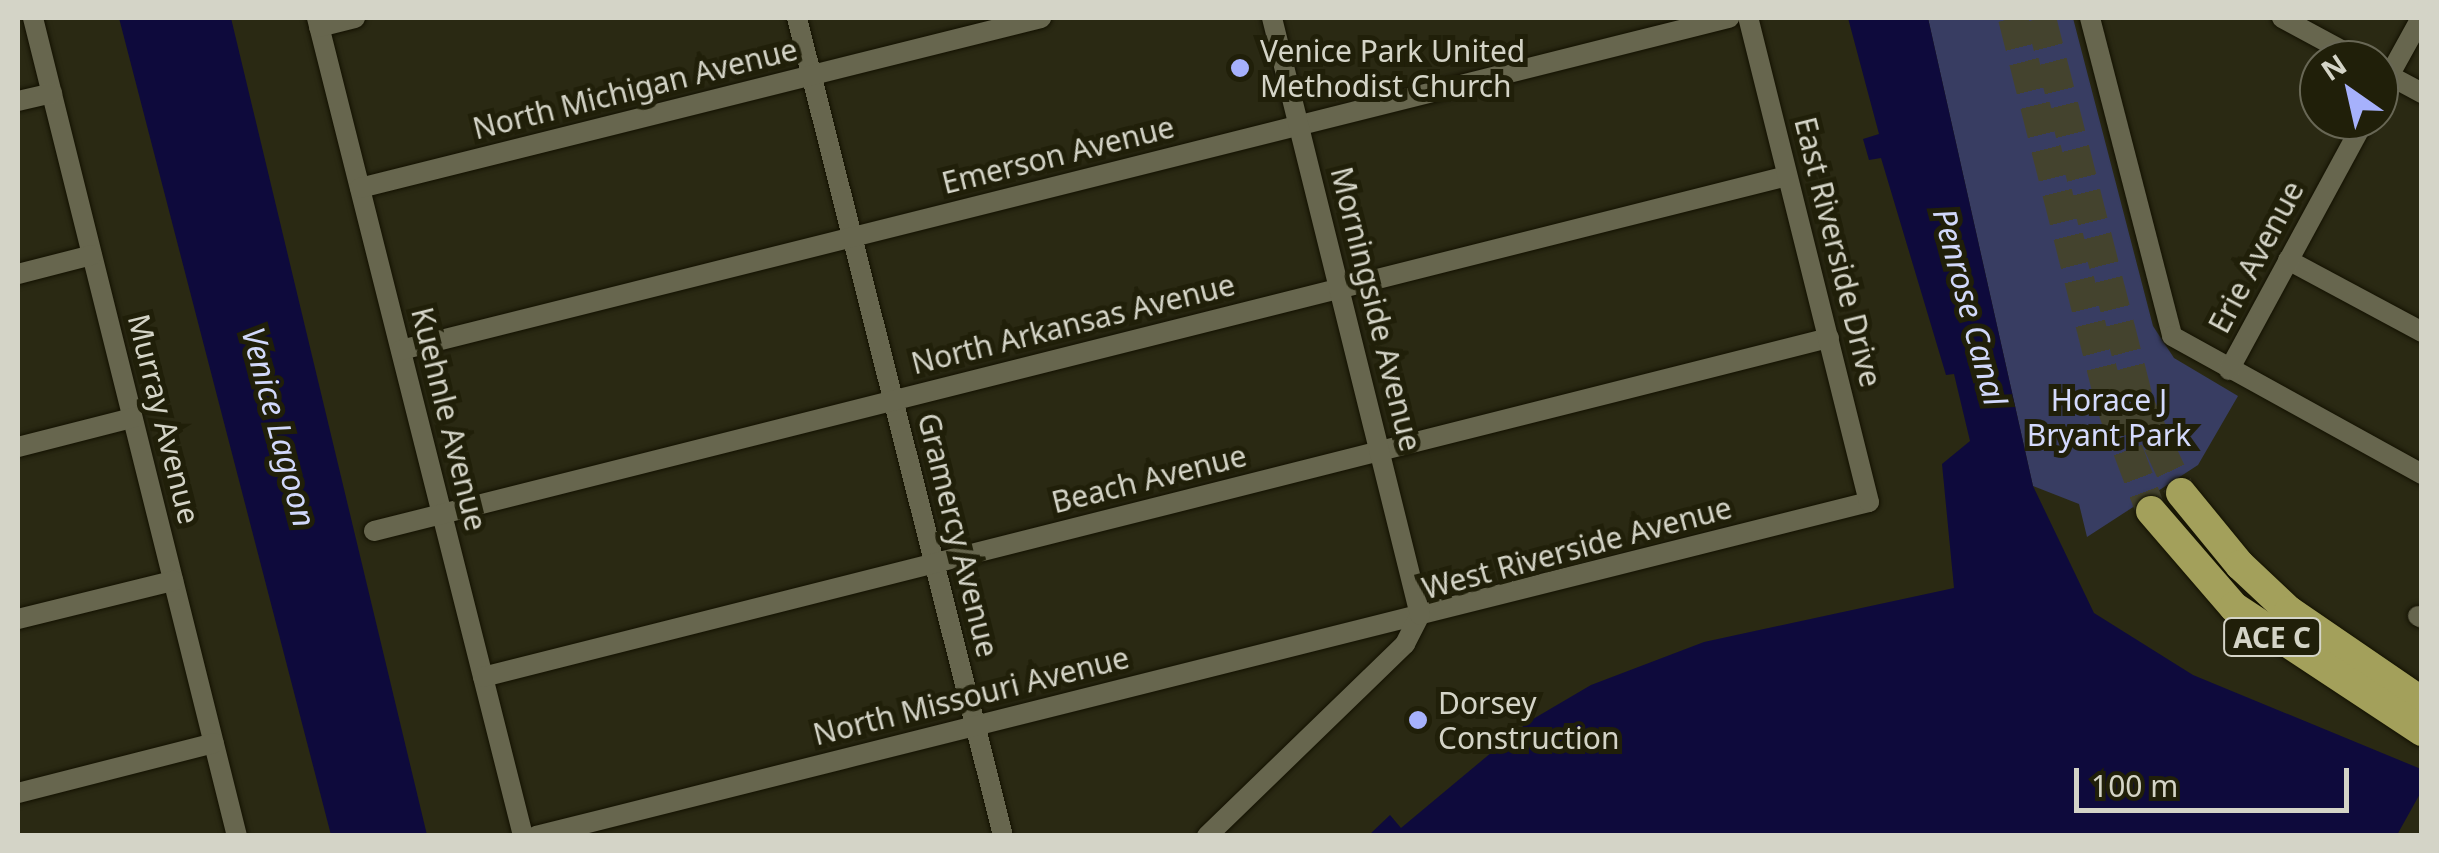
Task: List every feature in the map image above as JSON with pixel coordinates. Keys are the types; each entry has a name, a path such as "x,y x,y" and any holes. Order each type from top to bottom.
{"highway":[{"name":"ACE C","path":"2181,493 2240,566 2289,611 2422,702"},
{"name":"ACE C","path":"2151,511 2234,608 2422,731"}],"street":[{"name":"Murray Avenue","path":"33,18 237,836"},
{"path":"318,22 355,18"},
{"name":"Gramercy Avenue","path":"798,18 1003,836"},
{"name":"North Michigan Avenue","path":"360,188 1041,18"},
{"name":"Morningside Avenue","path":"1272,18 1420,615"},
{"name":"Emerson Avenue","path":"401,350 1729,18"},
{"name":"East Riverside Drive","path":"1748,18 1869,502"},
{"path":"2090,18 2168,330 2229,370 2422,474"},
{"path":"2282,18 2323,40"},
{"path":"2399,52 2420,18"},
{"name":"Kuehnle Avenue","path":"318,22 523,836"},
{"path":"18,102 52,93"},
{"name":"Erie Avenue","path":"2229,370 2354,140"},
{"name":"North Arkansas Avenue","path":"374,532 1787,176"},
{"path":"18,274 92,255"},
{"path":"2288,260 2422,332"},
{"name":"Beach Avenue","path":"483,677 1829,338"},
{"path":"18,446 132,418"},
{"name":"West Riverside Avenue","path":"1207,836 1405,644 1420,615 1869,502"},
{"path":"18,620 174,580"},
{"name":"North Missouri Avenue","path":"536,836 1420,615"},
{"path":"18,793 214,743"}],"green space":[{"name":"Horace J Bryant Park","path":"1928,18 2073,18 2153,326 2174,358 2238,396 2198,465 2087,537 2079,504 2033,486"}],"water":[{"name":"Venice Lagoon","path":"119,18 231,18 427,835 331,835"},
{"name":"Penrose Canal","path":"1848,18 1928,18 2033,486 2094,613 2193,675 2421,769 2421,792 2397,835 1369,835 1390,815 1401,828 1528,722 1591,685 1704,642 1954,588 1942,464 1970,441 1954,374 1946,375 1881,158 1869,160 1863,139 1879,134"}],"tunnel":[{"path":"2013,18 2112,408 2151,511"},
{"path":"2041,18 2139,403 2181,493"}],"place":[{"name":"Venice Park United Methodist Church","path":"1240,68"},
{"name":"Dorsey Construction","path":"1418,720"}]}
